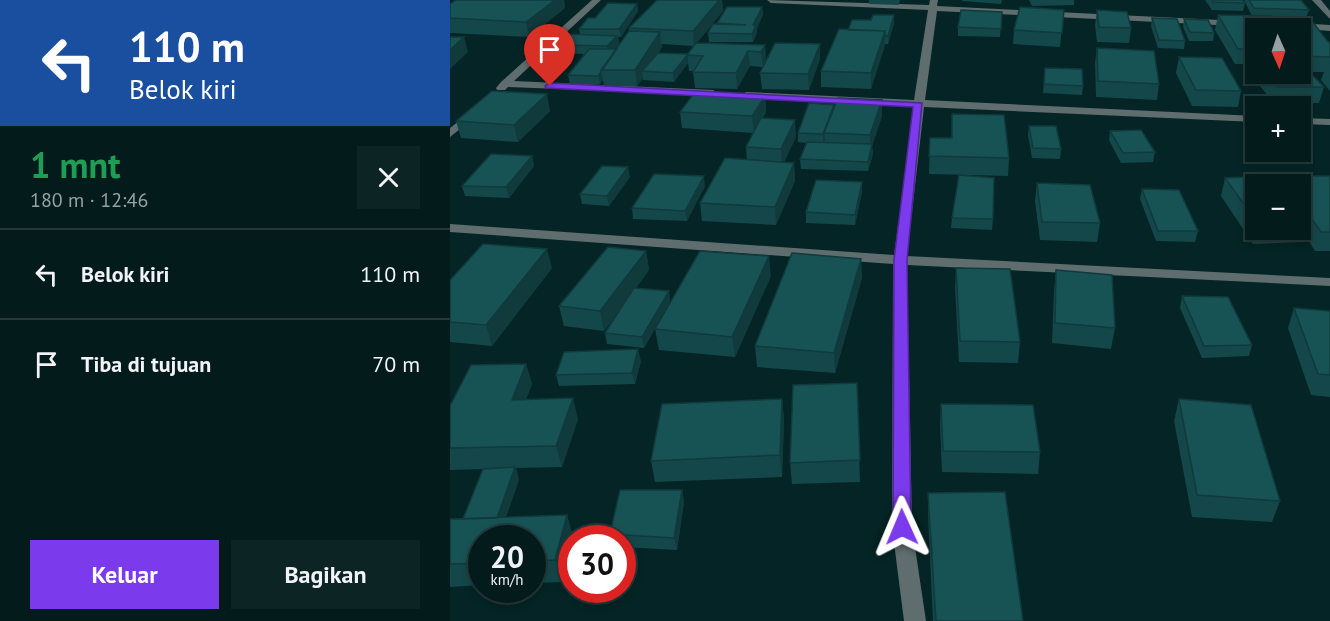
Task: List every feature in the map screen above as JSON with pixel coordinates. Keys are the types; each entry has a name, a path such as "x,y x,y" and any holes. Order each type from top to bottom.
{"street":[{"path":"450,134 597,0"},
{"path":"771,0 934,5 1245,24"},
{"path":"1316,0 1330,16"},
{"path":"915,621 902,527 900,260 934,5"},
{"path":"1311,27 1330,28"},
{"path":"505,84 1245,119"},
{"path":"1311,121 1330,122"},
{"path":"450,228 900,260 1330,282"}],"building":[{"path":"456,0 555,0 526,22 450,18 450,4"},
{"path":"657,0 719,0 693,31 629,28"},
{"path":"1212,0 1242,0 1245,3 1213,2"},
{"path":"1249,0 1301,0 1309,10 1254,8"},
{"path":"608,3 637,4 619,29 579,29 588,18 595,18"},
{"path":"727,7 762,7 753,25 756,25 752,34 708,33 713,24 746,25 717,23"},
{"path":"1020,7 1064,10 1062,33 1014,30"},
{"path":"961,10 1002,12 1001,29 958,27"},
{"path":"1097,10 1127,12 1131,28 1099,27"},
{"path":"873,15 894,15 888,36 885,36 885,31 848,30 852,20 871,20"},
{"path":"1218,15 1271,16 1272,18 1245,18 1245,49 1238,49"},
{"path":"1152,18 1177,19 1185,41 1159,40"},
{"path":"1184,19 1208,20 1214,33 1190,32"},
{"path":"1311,21 1330,42 1330,57 1311,56"},
{"path":"839,29 885,31 871,73 821,71"},
{"path":"629,31 660,32 635,70 601,70"},
{"path":"569,34 617,36 607,46 559,45"},
{"path":"450,37 464,37 450,50"},
{"path":"696,43 765,45 761,52 748,51 736,73 693,72 703,56 687,55"},
{"path":"775,43 820,44 808,74 760,73"},
{"path":"1097,48 1154,51 1159,84 1098,81"},
{"path":"589,49 617,49 598,76 568,75"},
{"path":"658,53 688,54 673,73 642,71"},
{"path":"1179,57 1222,58 1241,91 1196,90"},
{"path":"1045,68 1082,69 1083,86 1044,84"},
{"path":"1311,73 1324,87 1278,87 1275,84 1311,84"},
{"path":"492,91 547,94 514,125 456,121"},
{"path":"695,92 765,96 752,116 680,112"},
{"path":"838,98 882,100 870,135 824,133"},
{"path":"809,103 834,105 823,134 798,133"},
{"path":"952,114 1004,115 1009,158 929,156 930,138 952,138"},
{"path":"761,118 795,120 781,149 746,147"},
{"path":"1029,126 1056,126 1061,149 1033,148"},
{"path":"1141,130 1155,152 1123,153 1110,131"},
{"path":"807,142 872,144 868,162 800,159"},
{"path":"491,154 532,156 506,187 462,186"},
{"path":"725,158 794,163 775,207 700,203"},
{"path":"602,166 628,167 607,196 580,194"},
{"path":"654,174 704,176 685,211 632,208"},
{"path":"959,175 994,178 993,219 952,218"},
{"path":"1311,176 1330,176 1330,232 1321,232 1311,218"},
{"path":"1245,177 1245,206 1225,178"},
{"path":"816,180 862,182 855,215 806,212"},
{"path":"1037,183 1090,185 1100,223 1042,222"},
{"path":"1142,189 1179,190 1198,231 1158,231"},
{"path":"483,244 547,249 486,325 450,322 450,280"},
{"path":"608,247 646,251 600,311 559,306"},
{"path":"700,251 769,256 732,337 655,329"},
{"path":"792,253 861,259 834,353 755,346"},
{"path":"956,268 1010,269 1020,342 960,341"},
{"path":"1056,270 1112,275 1115,328 1055,323"},
{"path":"634,288 669,291 642,337 605,333"},
{"path":"1182,296 1228,297 1252,345 1204,346"},
{"path":"1294,308 1330,311 1330,375 1318,374"},
{"path":"638,349 632,373 556,375 564,352"},
{"path":"526,364 512,400 573,398 556,446 450,448 450,406 471,365"},
{"path":"857,383 860,460 790,463 793,385"},
{"path":"782,399 780,455 651,461 662,404"},
{"path":"1179,399 1251,405 1280,501 1197,495"},
{"path":"941,404 1033,405 1040,452 943,451"},
{"path":"515,467 497,518 463,519 483,469"},
{"path":"620,490 682,490 674,538 636,536 636,525 612,525"},
{"path":"1005,492 1023,621 936,621 928,493"},
{"path":"567,515 564,525 558,525 558,549 555,560 546,560 546,525 468,525 468,563 450,564 450,519"}],"route":[{"path":"550,86 919,105 900,260 902,527"}]}
